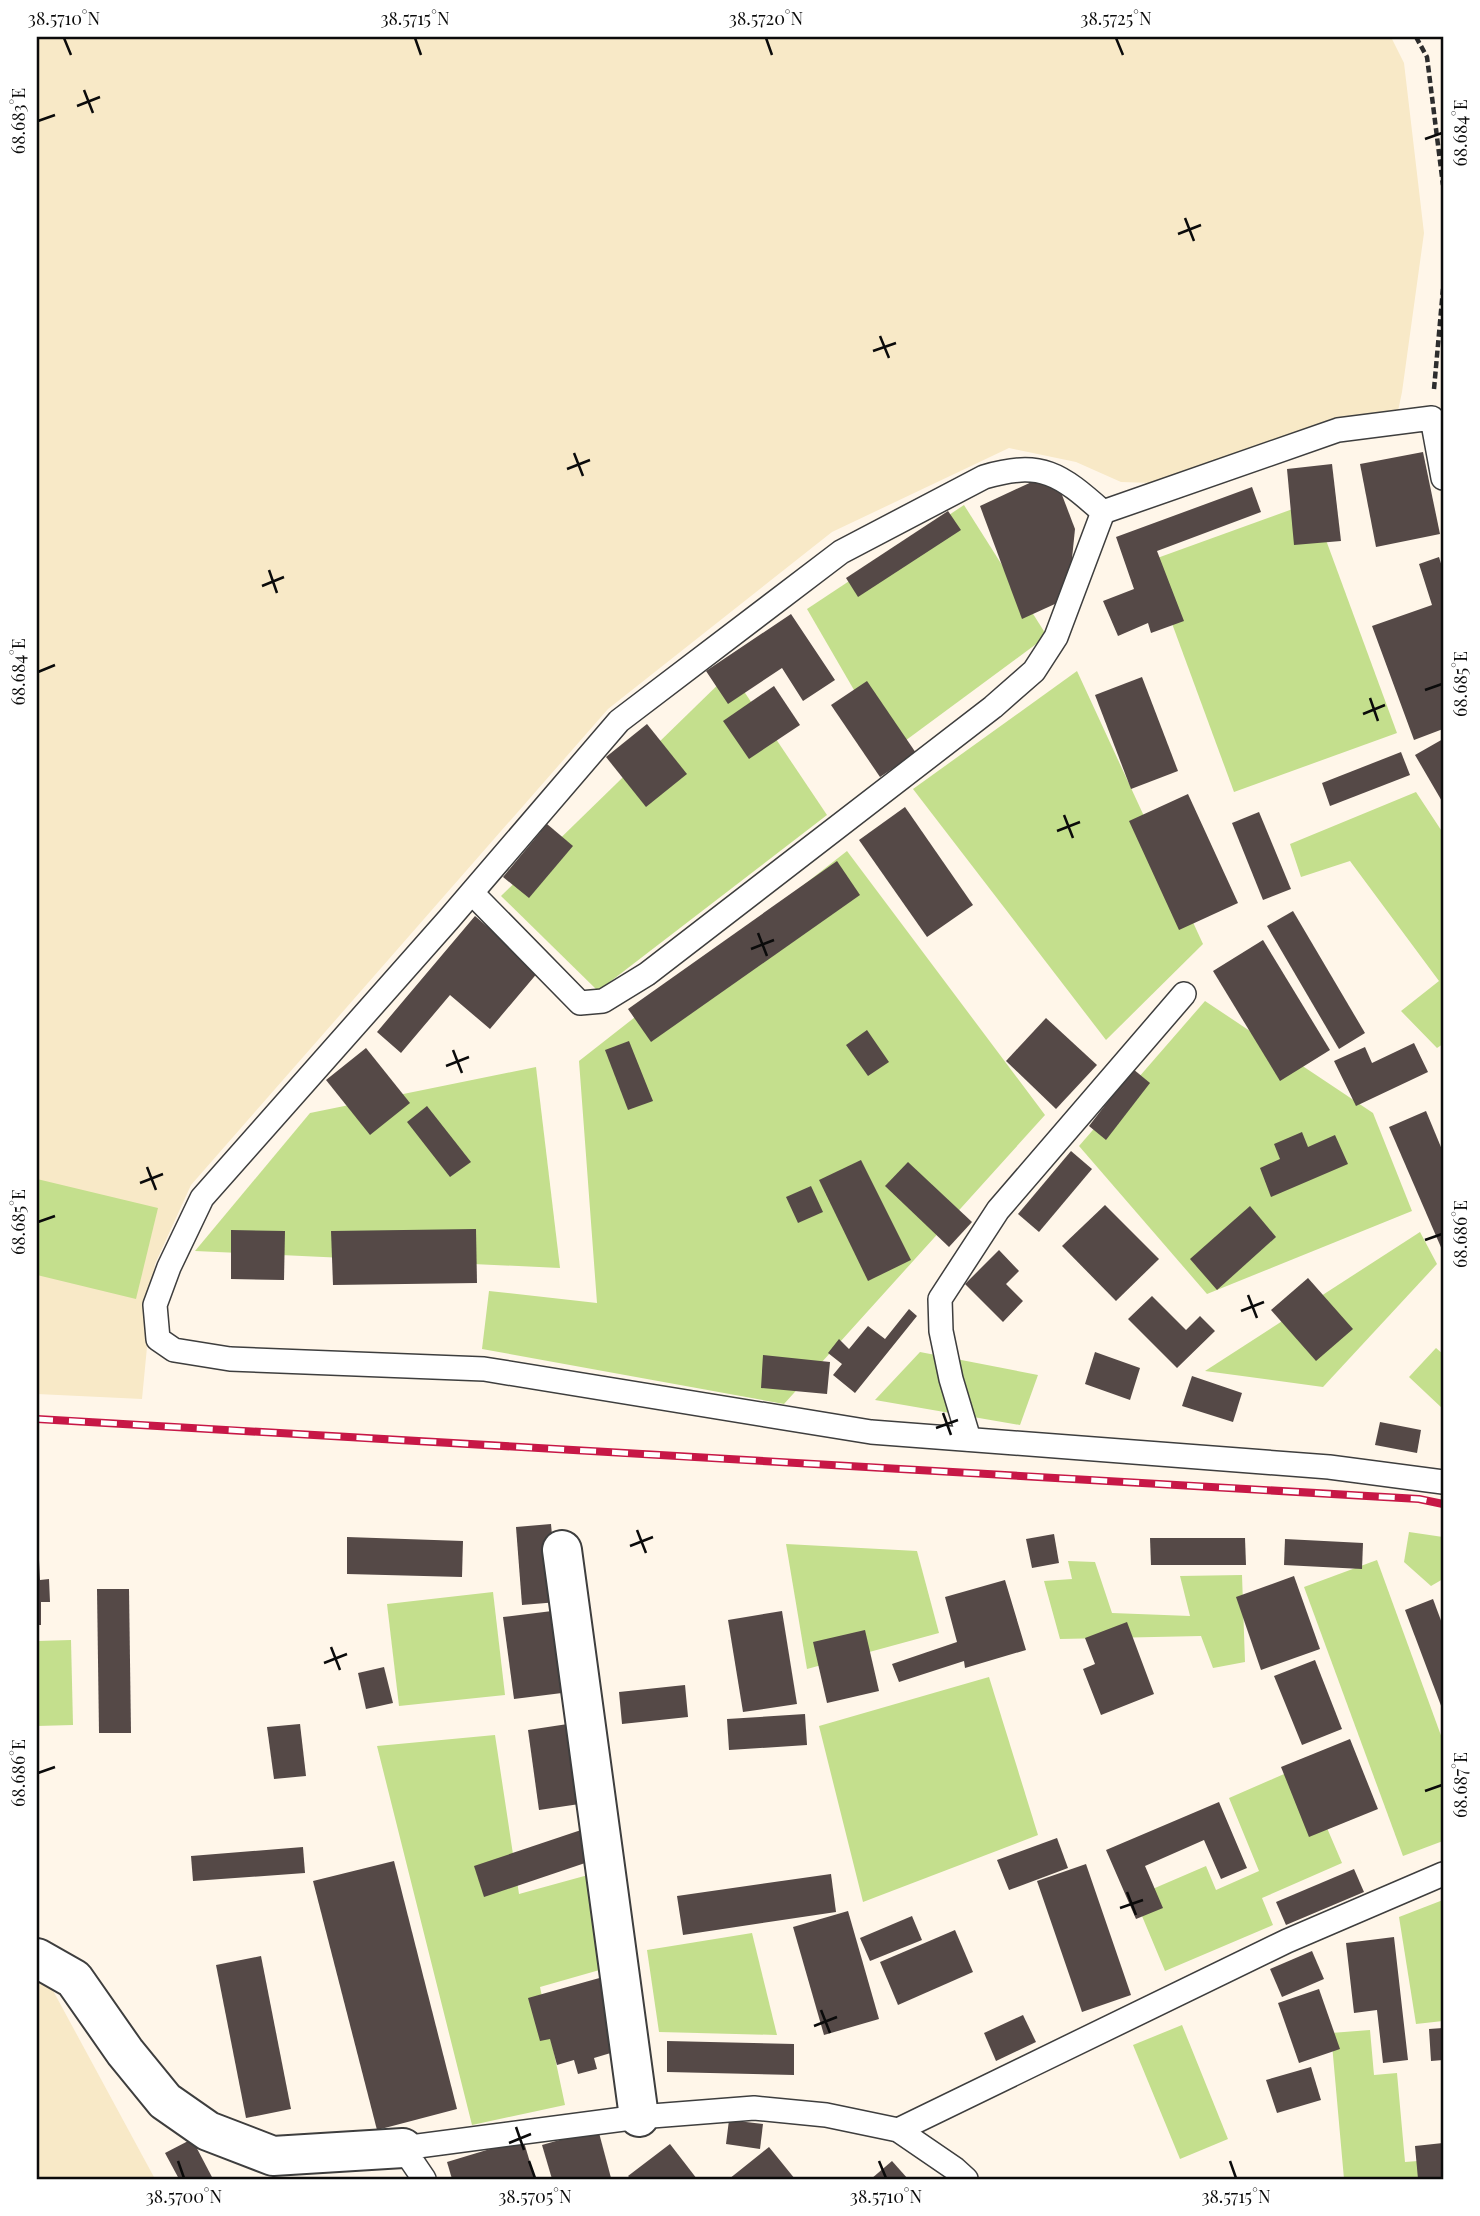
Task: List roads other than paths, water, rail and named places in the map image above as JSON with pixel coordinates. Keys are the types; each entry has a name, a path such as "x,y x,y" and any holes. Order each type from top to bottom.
{"street":[{"path":"562,1550 639,2117"},
{"path":"37,1958 74,1979 125,2052 165,2101 208,2131 273,2156 403,2148"}],"lane":[{"path":"1103,512 1338,430 1432,418 1443,478"},
{"path":"1103,512 1075,487 1053,474 1031,469 1008,470 984,477 841,552 619,721 472,893 201,1198 169,1267 155,1305 158,1339 174,1350 230,1359 484,1369 871,1432 1329,1467 1443,1482"},
{"path":"472,893 580,1003 603,1001 647,974 993,707 1034,671 1056,637 1103,512"},
{"path":"969,1439 951,1379 941,1331 940,1299 998,1210 1184,994"},
{"path":"898,2130 1287,1941 1443,1874"},
{"path":"424,2179 403,2148 639,2117 754,2108 826,2115 898,2130 966,2179"}],"railway":[{"path":"37,1419 1419,1499 1443,1504"}]}
